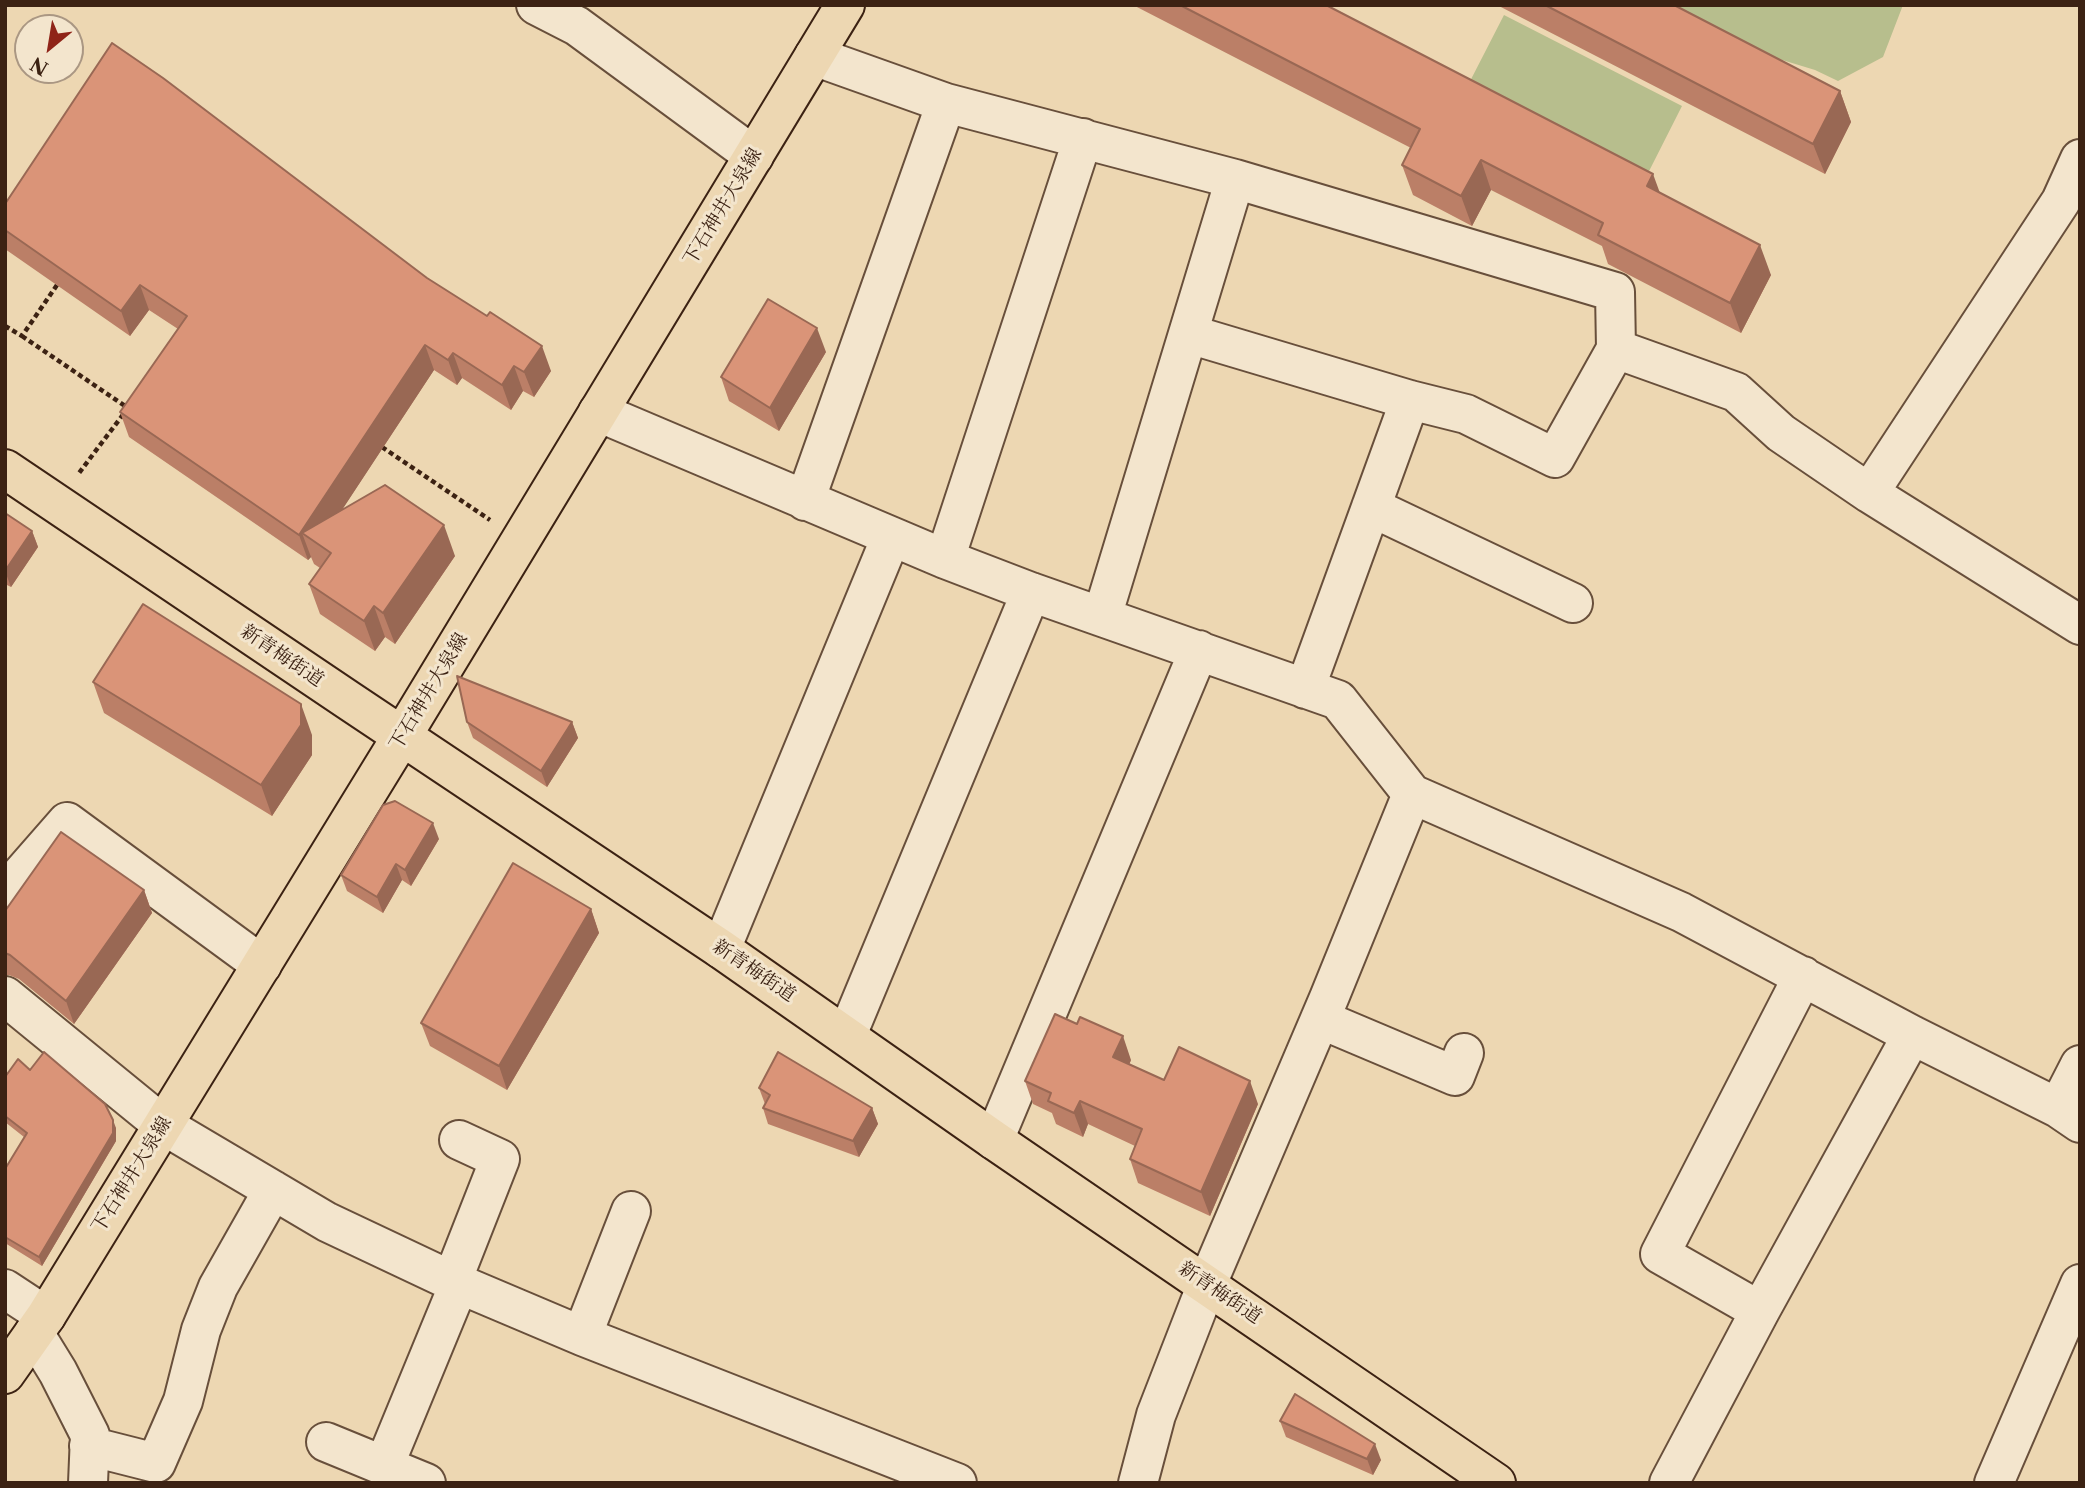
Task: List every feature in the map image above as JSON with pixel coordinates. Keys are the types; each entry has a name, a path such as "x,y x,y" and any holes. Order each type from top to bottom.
{"main road":[{"name":"下石神井大泉線","path":"5,1374 40,1324 262,965 845,5"},
{"name":"新青梅街道","path":"5,469 722,949 994,1140 1496,1483"}],"street":[{"path":"536,5 577,26 754,156"},
{"path":"814,56 946,103 1235,180 1615,292 1616,349 1555,458 1466,414 1189,334"},
{"path":"805,500 946,103"},
{"path":"945,559 1083,138"},
{"path":"1868,493 2061,201 2080,159"},
{"path":"1102,617 1235,180"},
{"path":"1616,349 1736,392 1781,433 1868,493 2080,625"},
{"path":"1305,689 1410,400"},
{"path":"598,412 945,559 1338,700 1412,794 1681,912 2069,1115 2080,1065"},
{"path":"1371,507 1573,603"},
{"path":"722,949 891,537"},
{"path":"847,1035 1031,592"},
{"path":"994,1140 1199,650"},
{"path":"1138,1483 1156,1415 1207,1284 1412,794"},
{"path":"5,893 67,822 262,965"},
{"path":"1759,1311 1660,1254 1803,976"},
{"path":"5,996 163,1125 327,1222 455,1283 582,1336 957,1483"},
{"path":"1320,1018 1455,1076 1464,1054"},
{"path":"1669,1483 1759,1311 1912,1035"},
{"path":"384,1466 500,1159 459,1140"},
{"path":"5,1289 40,1324 58,1372 90,1435 88,1464 156,1463 183,1401 201,1330 218,1287 273,1190"},
{"path":"582,1336 631,1211"},
{"path":"1994,1483 2080,1284"},
{"path":"326,1442 426,1483"}],"path":[{"path":"22,336 57,285"},
{"path":"5,326 128,408 76,477"},
{"path":"382,447 499,526"}],"green space":[{"path":"1665,5 1903,5 1883,57 1838,81 1815,70 1756,52"},
{"path":"1504,15 1682,106 1643,183 1465,91"}],"building":[{"path":"1180,5 1326,5 1653,174 1647,186 1760,245 1730,303 1598,235 1603,223 1481,160 1461,196 1402,165 1420,129"},
{"path":"1545,5 1674,5 1840,91 1813,144"},
{"path":"112,43 163,78 427,278 487,316 490,312 542,346 524,372 514,366 502,385 453,353 448,360 425,345 299,535 120,412 187,316 140,285 121,311 5,230 5,204"},
{"path":"768,299 817,328 770,408 721,377"},
{"path":"385,485 444,525 383,613 374,606 364,621 309,584 331,553 302,533"},
{"path":"5,513 32,531 5,571"},
{"path":"143,604 301,704 301,725 261,785 93,682"},
{"path":"457,676 572,722 541,771 467,722"},
{"path":"395,801 433,823 405,870 396,864 377,897 341,875 383,805"},
{"path":"61,832 144,890 66,1001 5,953 5,911"},
{"path":"513,863 591,909 499,1066 421,1023"},
{"path":"1055,1014 1077,1024 1080,1017 1123,1036 1113,1057 1164,1080 1179,1047 1250,1081 1201,1192 1130,1159 1142,1129 1080,1101 1074,1113 1048,1101 1051,1093 1025,1081"},
{"path":"44,1052 105,1104 113,1120 113,1133 39,1257 5,1237 5,1169 27,1133 5,1116 5,1077 18,1059 30,1070"},
{"path":"778,1052 872,1108 853,1141 763,1108 770,1095 759,1088"},
{"path":"1295,1394 1375,1444 1367,1459 1280,1421"}]}
